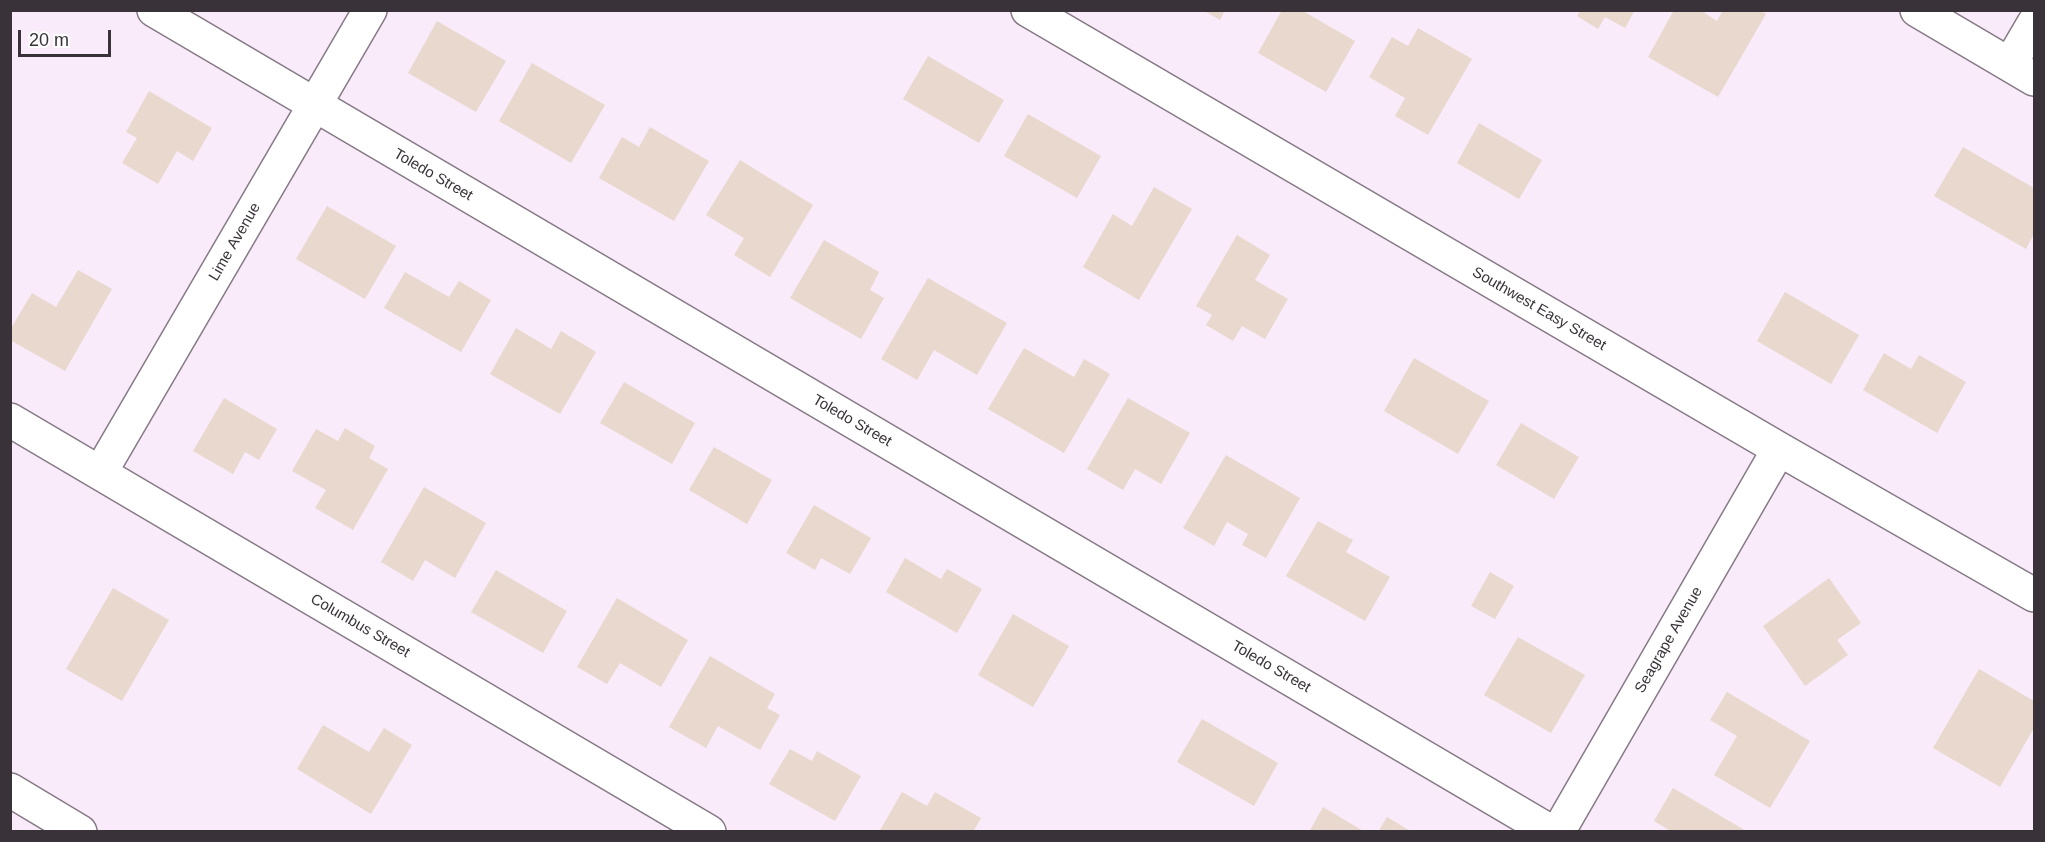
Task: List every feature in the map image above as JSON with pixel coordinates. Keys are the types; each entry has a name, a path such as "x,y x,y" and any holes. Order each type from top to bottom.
{"street":[{"name":"Toledo Street","path":"154,10 1551,831"},
{"name":"Lime Avenue","path":"100,473 370,10"},
{"path":"1917,10 2022,72 2034,23"},
{"name":"Southwest Easy Street","path":"1041,14 1779,449 2034,595"},
{"name":"Columbus Street","path":"10,420 709,831"},
{"name":"Seagrape Avenue","path":"1558,831 1779,449"},
{"path":"10,790 80,831"}],"building":[{"path":"1203,10 1225,10 1220,20"},
{"path":"1282,10 1301,10 1355,41 1326,92 1258,53"},
{"path":"1581,10 1635,10 1625,28 1605,17 1598,29 1577,16"},
{"path":"1674,10 1700,10 1717,21 1723,10 1760,10 1766,14 1718,97 1648,57"},
{"path":"437,21 506,61 476,112 408,73"},
{"path":"1418,28 1472,59 1428,135 1395,116 1405,98 1369,77 1392,37 1408,46"},
{"path":"928,56 1004,100 979,143 903,99"},
{"path":"532,63 605,105 571,163 499,121"},
{"path":"149,91 212,128 193,161 177,151 158,184 122,163 137,138 126,132"},
{"path":"1028,114 1101,156 1077,198 1004,156"},
{"path":"1479,123 1542,160 1519,199 1457,163"},
{"path":"650,127 709,161 674,221 599,178 622,137 639,147"},
{"path":"1963,147 2034,188 2034,234 2026,249 1934,196"},
{"path":"740,160 813,205 770,277 734,255 744,238 706,215"},
{"path":"1154,187 1192,209 1139,300 1083,267 1113,214 1132,226"},
{"path":"327,206 396,246 365,299 296,259"},
{"path":"1237,235 1270,255 1255,280 1288,299 1265,339 1242,326 1233,341 1206,325 1212,315 1196,306"},
{"path":"824,240 879,272 870,290 884,298 861,339 790,298"},
{"path":"78,270 112,289 65,371 10,340 10,330 32,293 56,307"},
{"path":"405,272 449,297 459,281 491,300 461,352 384,308"},
{"path":"928,278 1007,323 977,375 934,350 917,380 881,359"},
{"path":"1785,292 1859,335 1831,384 1757,341"},
{"path":"516,328 551,349 561,331 596,352 560,414 490,374"},
{"path":"1024,348 1074,377 1084,359 1110,374 1064,453 988,409"},
{"path":"1884,353 1911,369 1919,355 1966,382 1937,433 1863,390"},
{"path":"1414,358 1489,401 1458,454 1384,411"},
{"path":"624,382 695,423 672,464 600,423"},
{"path":"224,398 277,429 259,460 245,452 233,474 193,451"},
{"path":"1128,398 1190,433 1161,484 1135,469 1123,490 1087,469"},
{"path":"1521,423 1579,457 1554,499 1496,465"},
{"path":"345,428 375,446 369,458 388,469 353,530 315,508 326,490 292,471 316,429 338,441"},
{"path":"714,447 772,480 747,524 689,490"},
{"path":"1226,455 1300,498 1266,558 1242,545 1248,534 1227,522 1214,546 1183,528"},
{"path":"424,487 486,523 455,578 425,560 413,581 381,562"},
{"path":"814,505 871,538 850,574 821,558 815,570 786,553"},
{"path":"1318,521 1353,540 1346,552 1390,577 1365,621 1286,576"},
{"path":"905,558 941,579 947,569 982,589 957,633 886,592"},
{"path":"496,570 567,611 543,653 471,612"},
{"path":"1490,572 1514,586 1495,619 1471,606"},
{"path":"1829,578 1861,623 1837,640 1848,655 1805,686 1763,626"},
{"path":"113,588 169,620 122,701 66,669"},
{"path":"617,598 688,640 661,687 620,663 607,684 577,667"},
{"path":"1013,614 1069,646 1033,707 978,675"},
{"path":"1518,637 1585,675 1551,733 1484,695"},
{"path":"710,656 775,694 767,708 780,715 760,750 718,726 706,748 669,727"},
{"path":"1979,669 2034,701 2034,728 2000,787 1933,748"},
{"path":"1727,692 1810,741 1770,808 1714,775 1737,736 1710,720"},
{"path":"1202,719 1278,763 1254,806 1177,762"},
{"path":"323,725 369,752 384,728 412,745 371,814 297,769"},
{"path":"790,749 812,761 817,751 861,776 835,821 769,784"},
{"path":"1673,788 1748,832 1672,832 1654,821"},
{"path":"902,792 927,806 935,792 981,818 973,832 879,832"},
{"path":"1323,807 1365,832 1309,832"},
{"path":"1387,817 1412,832 1378,832"}]}
